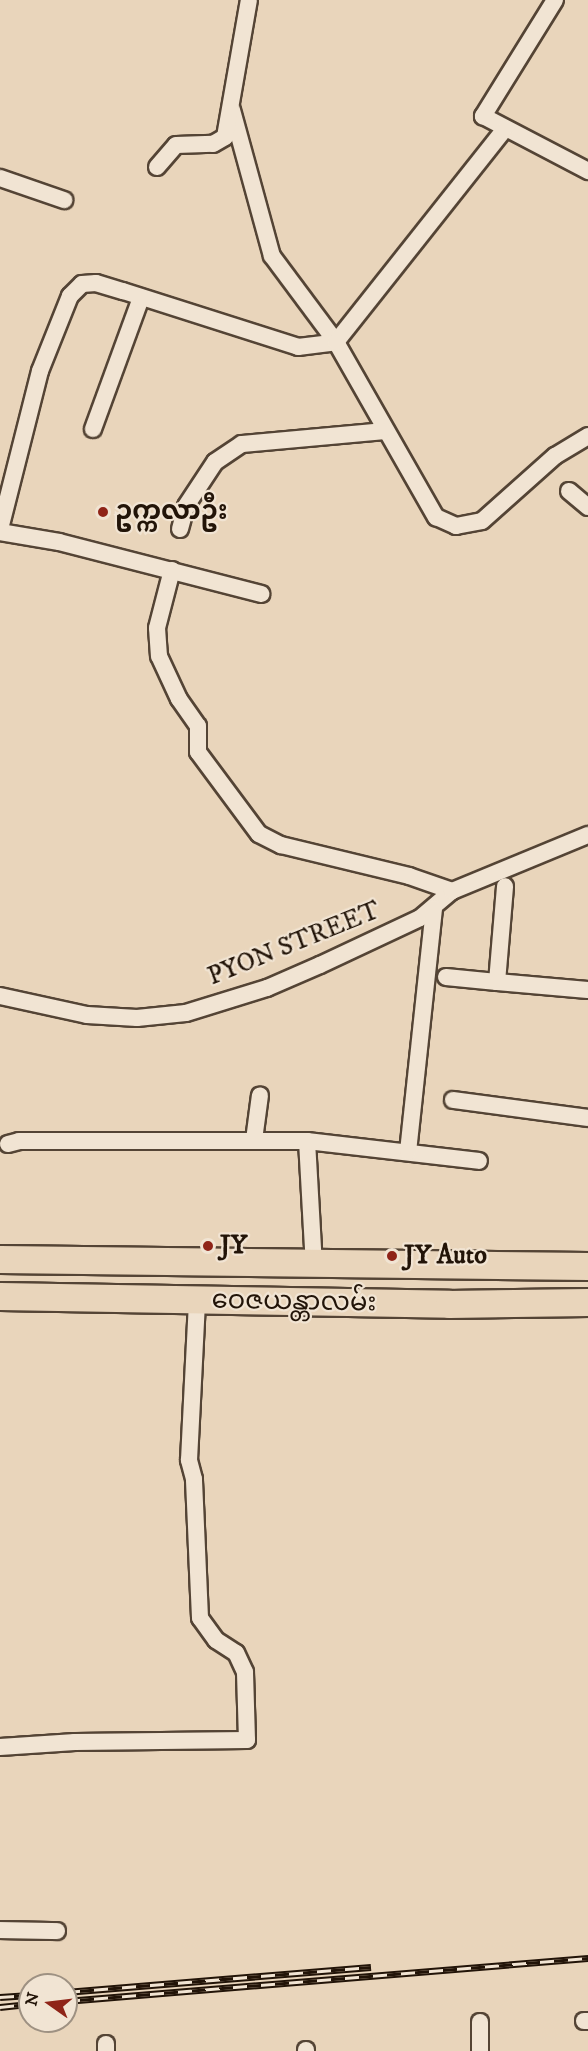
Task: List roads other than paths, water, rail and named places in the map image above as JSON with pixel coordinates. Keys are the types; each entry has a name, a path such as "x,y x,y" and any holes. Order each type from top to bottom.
{"main road":[{"name":"ဝေဇယန္တာလမ်း","path":"0,1259 314,1266 588,1266"},
{"path":"449,1304 450,1266"},
{"name":"ဝေဇယန္တာလမ်း","path":"0,1296 449,1304 588,1302"}],"street":[{"path":"157,167 176,145 221,143 231,110 249,0"},
{"path":"555,0 483,116 588,171"},
{"path":"231,110 272,256 336,342 436,517 456,526 482,521 555,456 588,436"},
{"path":"261,594 172,570 0,531 40,371 70,296 82,284 96,283 298,347 336,342 505,129"},
{"path":"0,178 64,200"},
{"path":"93,429 141,298"},
{"path":"180,529 186,506 215,462 242,444 385,431"},
{"path":"569,490 588,507"},
{"path":"172,570 157,627 159,656 179,699 198,726 198,752 259,834 281,845 409,876 452,891"},
{"name":"PYON STREET","path":"0,996 87,1016 138,1018 186,1013 267,988 434,908 452,891 588,835"},
{"path":"498,982 505,886"},
{"path":"408,1152 434,908"},
{"path":"446,977 588,990"},
{"path":"254,1140 260,1095"},
{"path":"453,1100 588,1118"},
{"path":"8,1144 19,1141 254,1140 307,1142 479,1161"},
{"path":"307,1142 314,1266"},
{"path":"0,1747 75,1742 248,1740 245,1672 236,1653 216,1640 200,1618 194,1479 189,1460 197,1300"},
{"path":"0,1930 57,1931"},
{"path":"480,2022 480,2051"}],"railway":[{"path":"78,2000 588,1958"},
{"path":"78,1991 371,1967"},
{"path":"0,1997 18,1996"},
{"path":"0,2007 18,2005"}],"place":[{"name":"ဥက္ကလာဦး","path":"103,512"},
{"name":"JY","path":"208,1246"},
{"name":"JY Auto","path":"392,1256"}]}
